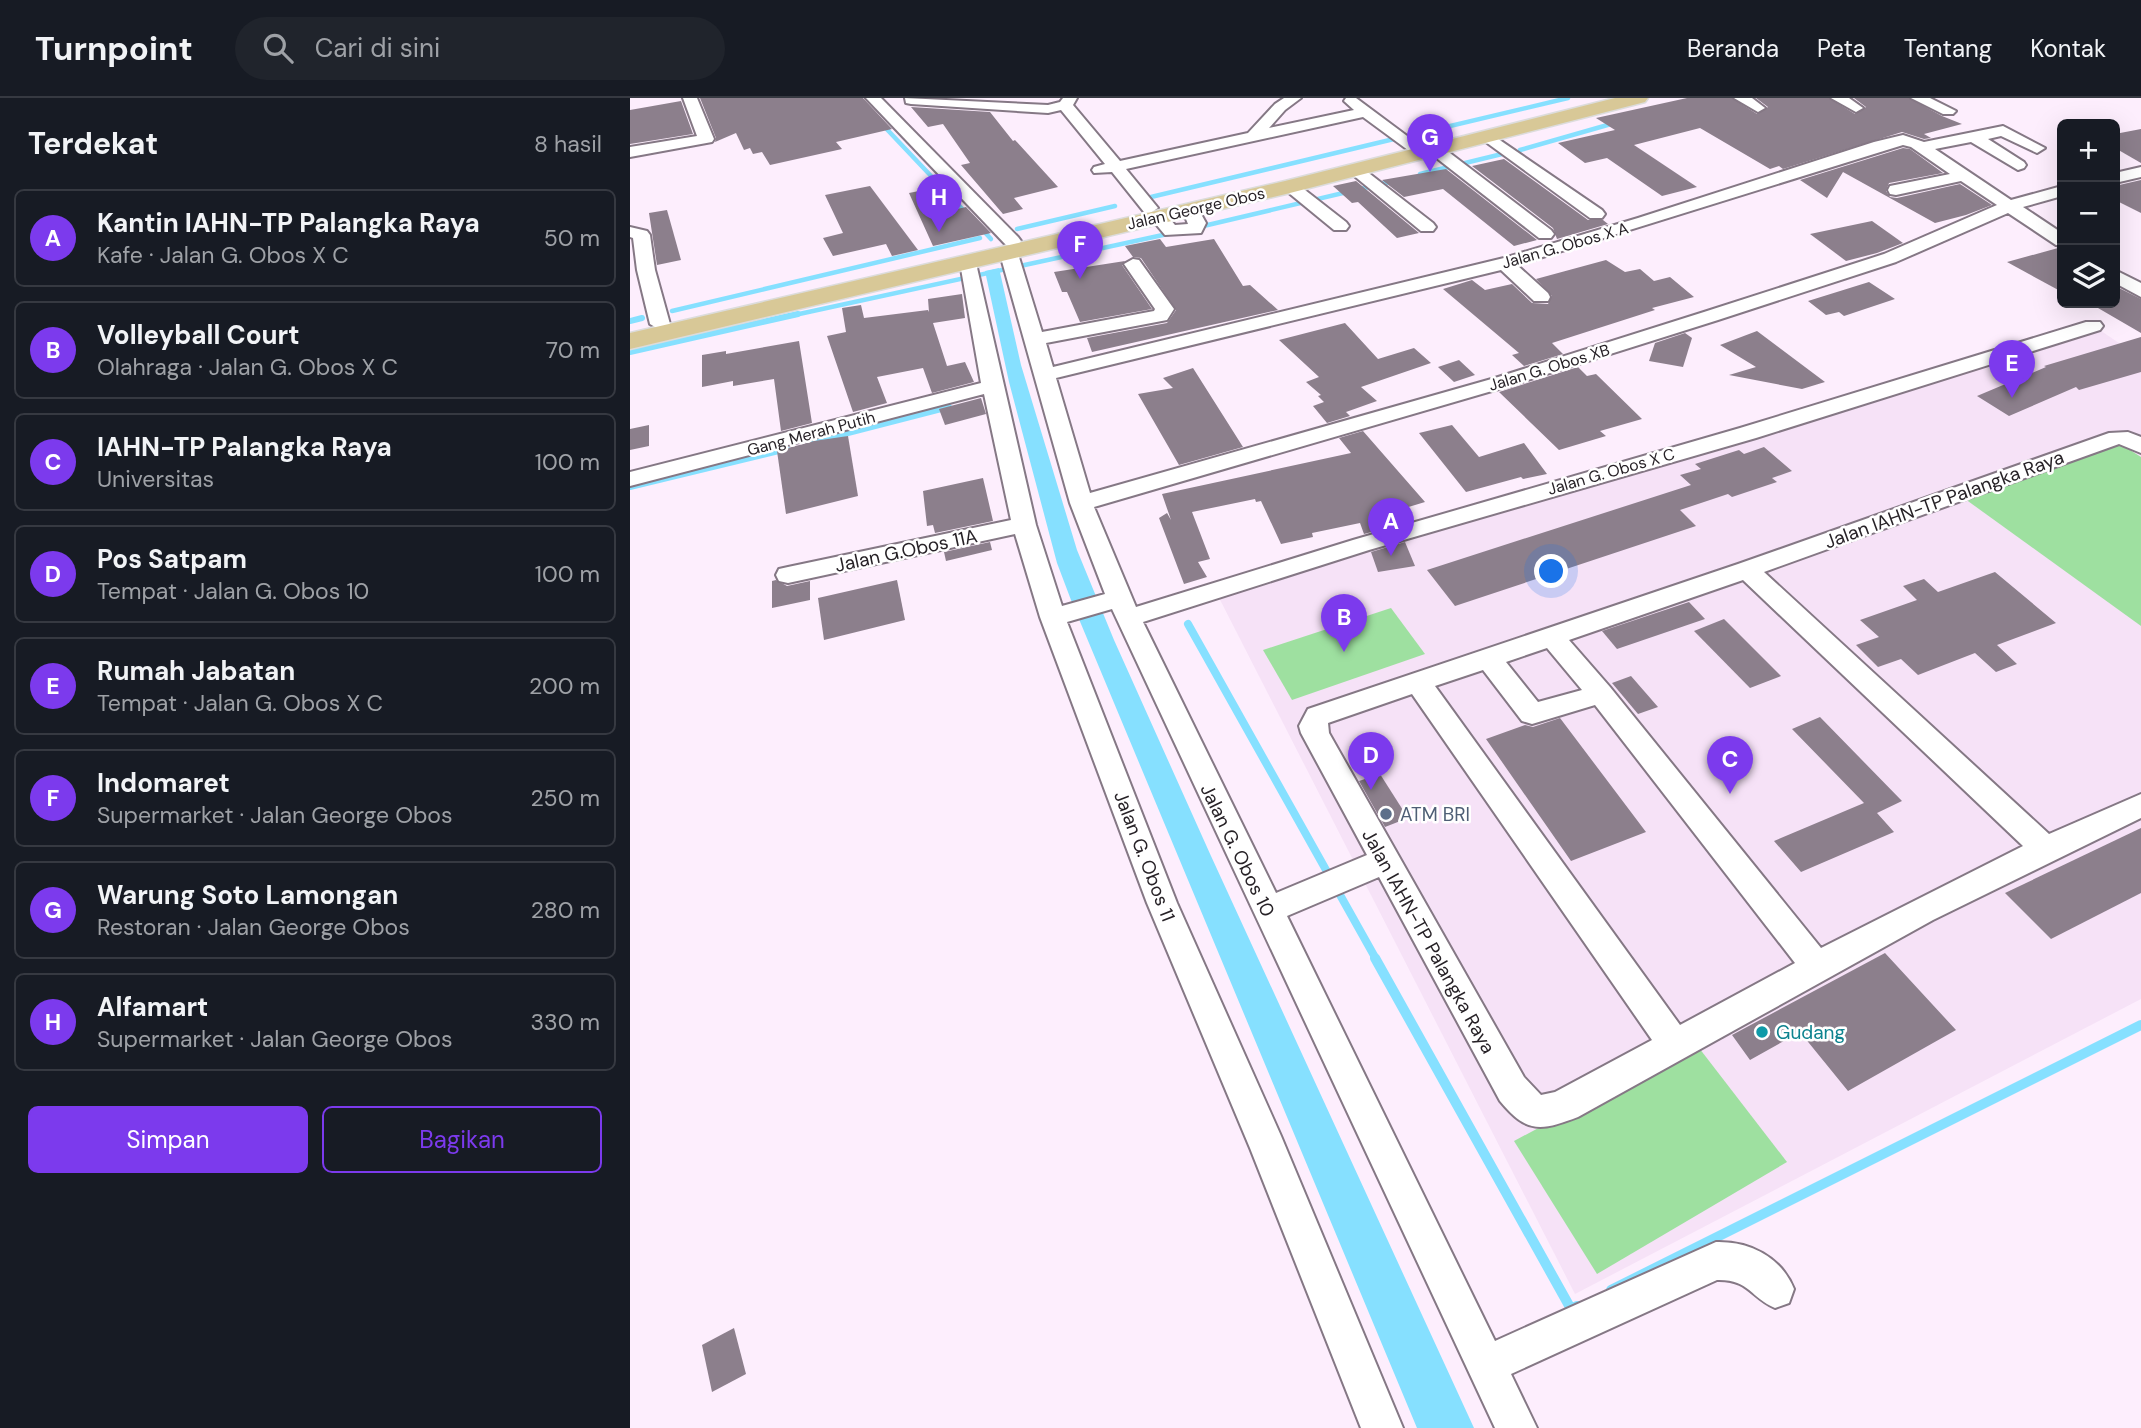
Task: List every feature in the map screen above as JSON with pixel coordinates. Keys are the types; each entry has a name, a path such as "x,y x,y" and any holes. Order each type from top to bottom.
{"main road":[{"name":"Jalan George Obos","path":"1135,207 1190,209 1290,186 1355,170 1592,98"},
{"name":"Jalan George Obos","path":"630,341 971,270 1135,207 1488,137 1639,98"},
{"name":"Jalan George Obos","path":"630,330 1011,256"}],"street":[{"path":"630,152 706,139 691,98"},
{"path":"1254,136 1280,107 1294,98"},
{"path":"1347,98 1370,105 1545,234"},
{"path":"1741,98 1758,108"},
{"path":"1839,98 1857,107"},
{"path":"1918,98 1948,111"},
{"path":"878,102 916,99 975,101 1048,108 1068,102 1135,207"},
{"path":"878,102 1011,256"},
{"path":"1108,168 1254,136 1370,105"},
{"path":"1370,105 1429,147"},
{"path":"1048,108 1108,168 1135,207"},
{"path":"1921,147 2003,131 2037,148"},
{"path":"1973,136 2018,165"},
{"path":"1488,137 1596,214"},
{"name":"Jalan G. Obos X A","path":"1045,375 1366,299 1504,263 1903,140 1921,147 2057,238"},
{"path":"1355,170 1427,227"},
{"path":"2120,177 2141,172"},
{"path":"1896,190 1963,176"},
{"path":"1290,186 1340,226"},
{"path":"2009,206 2057,192"},
{"name":"Jalan G. Obos XB","path":"1081,503 1502,382 1711,316 1890,258 2009,206"},
{"path":"630,232 642,235 646,270 660,324"},
{"name":"Jalan G. Obos 10","path":"1011,256 1081,503 1095,609 1280,905 1516,1428"},
{"path":"1504,263 1541,297"},
{"path":"1035,339 1160,316 1165,309 1133,264"},
{"name":"Jalan G. Obos 11","path":"971,270 992,386 1024,525 1095,609 1161,903 1268,1148 1382,1428"},
{"path":"2120,278 2141,291"},
{"name":"Jalan G. Obos X C","path":"1095,609 1361,545 1748,433 2093,326"},
{"name":"Gang Merah Putih","path":"630,480 992,386"},
{"name":"Jalan IAHN-TP Palangka Raya","path":"2141,446 2127,438 2117,438 1489,659 1318,716 1313,726 1384,862 1512,1089 1527,1107 1537,1114 1566,1105 1817,967 2044,847 2141,806"},
{"name":"Jalan G.Obos 11A","path":"788,575 1024,525"},
{"path":"1747,569 2044,847"},
{"path":"1552,637 1601,694 1817,967"},
{"path":"1489,659 1532,714 1601,694"},
{"path":"1418,683 1675,1045"},
{"path":"1280,905 1384,862"},
{"path":"1487,1365 1716,1261 1730,1260 1753,1268 1767,1277 1775,1289"}],"shaded area":[{"path":"2091,324 2141,358 2141,999 1575,1294 1215,590"}],"green space":[{"path":"2108,436 2141,457 2141,626 1954,491"},
{"path":"1391,608 1425,654 1292,700 1263,650"},
{"path":"1696,1044 1787,1162 1597,1274 1514,1141"}],"water":[{"path":"999,268 1021,365 1077,550 1114,640 1211,856 1474,1428 1417,1428 1071,600 1057,563 1009,382 985,271"}],"building":[{"path":"700,98 863,98 892,129 836,142 842,149 770,165 762,152 753,154 750,148 744,150 736,133 715,142 716,138"},
{"path":"1687,98 1732,98 1757,114 1768,107 1756,98 1829,98 1855,114 1866,107 1854,98 1909,98 1962,124 1924,134 1931,138 1924,139 1902,132 1783,169 1779,166 1770,169 1700,128 1634,145 1697,187 1662,196 1607,158 1585,163 1558,143 1615,130 1596,118"},
{"path":"681,101 693,134 630,144 630,110"},
{"path":"911,107 990,112 1013,141 1015,140 1058,187 1014,198 1023,209 1003,214 961,165 970,163 943,124 928,127"},
{"path":"2141,129 2141,163 2120,151 2120,133"},
{"path":"1903,148 1910,149 1943,173 1889,183 1886,191 1890,197 1897,198 1960,184 1992,205 1935,223 1843,172 1827,198 1800,180"},
{"path":"1504,159 1588,220 1603,220 1608,224 1557,239 1553,228 1472,166"},
{"path":"1446,169 1537,240 1514,246 1443,189 1404,197 1382,180"},
{"path":"2141,180 2141,213 2120,202 2120,185"},
{"path":"1356,181 1419,233 1397,238 1358,202 1352,203 1333,186"},
{"path":"870,186 918,250 892,256 886,244 833,256 823,238 843,233 825,195"},
{"path":"929,189 944,212 966,207 991,233 933,246 909,193"},
{"path":"667,210 681,260 657,265 649,213"},
{"path":"1872,221 1903,243 1846,261 1810,234"},
{"path":"1160,239 1166,247 1214,239 1243,286 1250,285 1278,310 1092,352 1087,338 1167,323 1176,310 1141,258 1133,257 1125,246"},
{"path":"2057,248 2057,289 2007,262"},
{"path":"1606,260 1625,272 1640,269 1654,281 1670,277 1694,297 1652,308 1655,310 1552,343 1563,354 1524,366 1512,355 1519,353 1443,289 1472,280 1485,290 1512,284 1532,303 1548,304 1552,296 1536,279"},
{"path":"1125,261 1122,265 1152,309 1080,322 1067,292 1062,292 1054,272"},
{"path":"1869,282 1895,299 1844,316 1839,312 1826,315 1808,301"},
{"path":"2120,288 2141,299 2141,333 2098,308 2120,308"},
{"path":"962,294 965,318 933,323 947,366 965,362 974,382 932,393 923,368 877,377 887,403 853,412 827,336 846,332 842,308 861,305 864,318 929,312 928,299"},
{"path":"1345,323 1378,359 1414,348 1431,363 1361,387 1377,401 1346,412 1350,416 1327,423 1313,406 1324,402 1318,396 1321,395 1306,382 1319,377 1279,340"},
{"path":"1757,331 1825,382 1802,389 1729,375 1756,367 1720,345"},
{"path":"1685,333 1692,338 1683,367 1649,361 1655,343"},
{"path":"2141,337 2141,372 2079,390 2076,387 2009,416 1977,396 2046,367 2044,366"},
{"path":"799,341 812,423 781,431 774,379 733,386 733,381 702,387 702,355 726,351 726,354"},
{"path":"1459,360 1475,375 1454,382 1438,367"},
{"path":"1578,367 1587,376 1596,374 1642,419 1600,431 1606,436 1559,450 1499,392"},
{"path":"1193,368 1243,447 1179,465 1138,394 1173,388 1163,378"},
{"path":"981,398 986,414 945,425 939,409"},
{"path":"649,425 649,446 630,450 630,429"},
{"path":"1452,425 1479,457 1524,443 1547,474 1523,479 1521,477 1466,492 1419,433"},
{"path":"1363,431 1425,502 1392,512 1397,525 1364,534 1360,523 1312,533 1313,537 1281,544 1261,501 1256,502 1255,499 1192,512 1210,559 1198,562 1207,577 1184,584 1159,518 1167,513 1171,520 1162,494 1351,453 1339,438"},
{"path":"848,436 858,496 786,514 777,451 814,441"},
{"path":"1764,447 1792,471 1772,478 1777,482 1680,510 1696,526 1455,606 1427,570 1691,485 1680,475 1701,469 1695,464 1739,450 1744,454"},
{"path":"983,478 993,521 935,533 933,525 927,526 923,491"},
{"path":"990,542 992,550 946,561 944,552"},
{"path":"1405,542 1415,566 1378,572 1371,552"},
{"path":"1995,572 2056,623 1997,645 2017,664 1996,672 1975,653 1918,675 1901,659 1878,667 1856,645 1879,637 1860,620 1917,600 1903,586 1924,579 1938,592"},
{"path":"776,580 787,586 810,581 810,600 772,608 772,581"},
{"path":"897,580 905,620 824,640 818,598"},
{"path":"1689,602 1705,619 1617,649 1602,631"},
{"path":"1724,619 1781,676 1750,688 1694,631"},
{"path":"1631,676 1658,707 1638,714 1612,683"},
{"path":"1820,717 1902,801 1877,813 1894,832 1801,872 1774,841 1864,803 1792,729"},
{"path":"1560,718 1646,832 1571,861 1486,739 1525,725 1533,727"},
{"path":"1380,774 1408,818 1385,827 1359,781"},
{"path":"2141,828 2141,893 2051,939 2005,893"},
{"path":"1885,953 1956,1030 1848,1091 1800,1032 1750,1060 1732,1035"},
{"path":"734,1328 746,1374 712,1392 702,1345"}],"waterway":[{"path":"1408,136 1568,98"},
{"path":"880,122 967,214"},
{"path":"1520,150 1618,122"},
{"path":"1151,197 1394,139"},
{"path":"1420,174 1502,154"},
{"path":"1195,228 1394,181"},
{"path":"1017,229 1115,206"},
{"path":"979,226 991,239"},
{"path":"790,316 1172,233"},
{"path":"672,311 980,238"},
{"path":"630,352 798,314"},
{"path":"630,321 642,318"},
{"path":"813,442 949,407"},
{"path":"630,487 787,449"},
{"path":"1188,624 1376,959"},
{"path":"1375,958 1571,1309 1577,1306"},
{"path":"1611,1290 2141,1025"}],"place":[{"name":"Warung Soto Lamongan","path":"1430,172"},
{"name":"Alfamart","path":"939,232"},
{"name":"Indomaret","path":"1080,279"},
{"name":"Rumah Jabatan","path":"2012,398"},
{"name":"Kantin IAHN-TP Palangka Raya","path":"1391,556"},
{"name":"Volleyball Court","path":"1344,652"},
{"name":"Pos Satpam","path":"1371,790"},
{"name":"IAHN-TP Palangka Raya","path":"1730,794"},
{"name":"ATM BRI","path":"1386,814"},
{"name":"Gudang","path":"1762,1032"}]}
